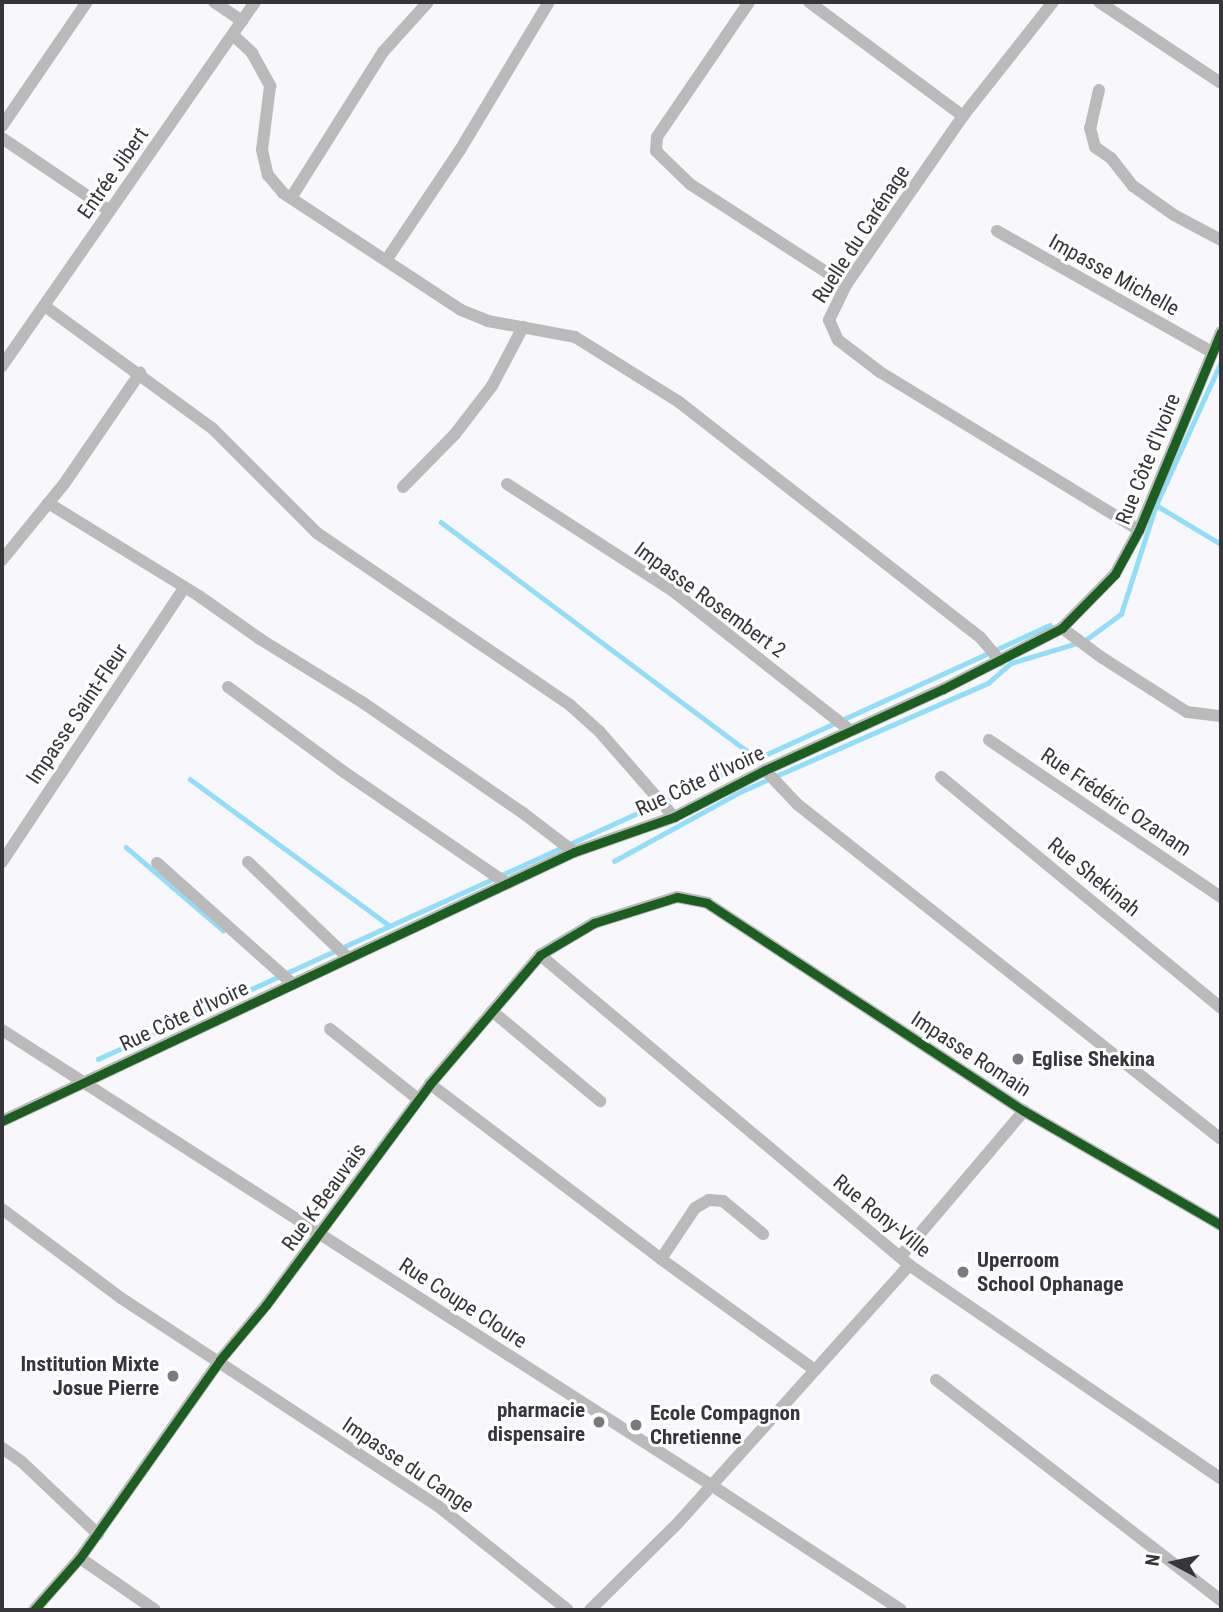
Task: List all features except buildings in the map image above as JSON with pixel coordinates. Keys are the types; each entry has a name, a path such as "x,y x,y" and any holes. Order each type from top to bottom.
{"street":[{"path":"2,126 87,2"},
{"path":"214,2 242,21"},
{"name":"Entrée Jibert","path":"2,366 46,307 255,2"},
{"path":"291,198 383,52 428,2"},
{"path":"387,259 460,150 549,2"},
{"path":"749,2 657,137 656,151 690,184 846,285"},
{"path":"809,2 962,116"},
{"name":"Ruelle du Carénage","path":"1053,2 962,116 846,285 829,320 838,340 880,372 1139,530"},
{"path":"1099,2 1221,83"},
{"path":"233,35 252,53 270,86 261,150 268,175 291,198 461,310 488,321 575,337 679,402 980,636 1000,661"},
{"path":"1099,90 1090,128 1096,147 1111,158 1133,186 1174,215 1221,240"},
{"path":"2,138 110,211"},
{"name":"Impasse Michelle","path":"997,231 1212,352"},
{"path":"46,307 212,428 317,533 570,705 599,731 674,817"},
{"path":"403,487 455,435 492,386 523,327"},
{"name":"Rue Côte d'Ivoire","path":"2,1121 506,883 574,852 674,817 765,770 1067,631 1115,574 1139,530 1221,331"},
{"path":"2,560 48,503 140,373"},
{"name":"Impasse Rosembert 2","path":"507,484 673,591 851,731"},
{"path":"48,503 185,587 260,639 362,702 523,813 574,852"},
{"name":"Impasse Saint-Fleur","path":"2,862 185,587"},
{"path":"1067,631 1101,657 1187,712 1221,716"},
{"path":"228,687 344,772 506,883"},
{"name":"Rue Frédéric Ozanam","path":"989,740 1221,897"},
{"path":"765,770 797,804 1221,1139"},
{"name":"Rue Shekinah","path":"941,777 1221,1008"},
{"path":"248,862 348,958"},
{"path":"157,863 293,984"},
{"name":"Rue K-Beauvais","path":"34,1610 80,1558 220,1360 266,1305 418,1099 540,955 594,923 618,915 677,897 707,903"},
{"name":"Impasse Romain","path":"707,903 1024,1111 1221,1225"},
{"name":"Rue Rony-Ville","path":"540,955 905,1261 1221,1479"},
{"path":"492,1011 600,1101"},
{"path":"330,1029 418,1099"},
{"name":"Rue Coupe Cloure","path":"2,1030 80,1083 711,1485 901,1610"},
{"path":"430,1084 661,1259 815,1370"},
{"path":"590,1610 711,1485 815,1370 1024,1111"},
{"path":"661,1259 695,1208 709,1200 723,1201 763,1234"},
{"name":"Impasse du Cange","path":"2,1209 121,1298 220,1360 438,1506 568,1610"},
{"path":"936,1380 1221,1600"},
{"path":"2,1448 22,1462 98,1534"},
{"path":"80,1558 155,1610"}],"waterway":[{"path":"614,861 742,791 988,683 1011,663 1084,641 1121,614 1156,505 1221,362"},
{"path":"1156,505 1221,544"},
{"path":"441,522 757,758"},
{"path":"98,1059 1050,625"},
{"path":"190,779 389,925"},
{"path":"126,847 223,930"}],"cycle path":[{"path":"2,1121 574,852 674,817 765,770 943,689 1062,628 1115,574 1139,530 1221,332"},
{"path":"34,1610 80,1558 220,1360 266,1305 430,1084 540,955 594,923 677,897 707,903 1024,1111 1221,1225"}],"place":[{"name":"Eglise Shekina","path":"1018,1059"},
{"name":"Uperroom School Ophanage","path":"963,1272"},
{"name":"Institution Mixte Josue Pierre","path":"173,1376"},
{"name":"pharmacie dispensaire","path":"599,1422"},
{"name":"Ecole Compagnon Chretienne","path":"636,1425"}]}
